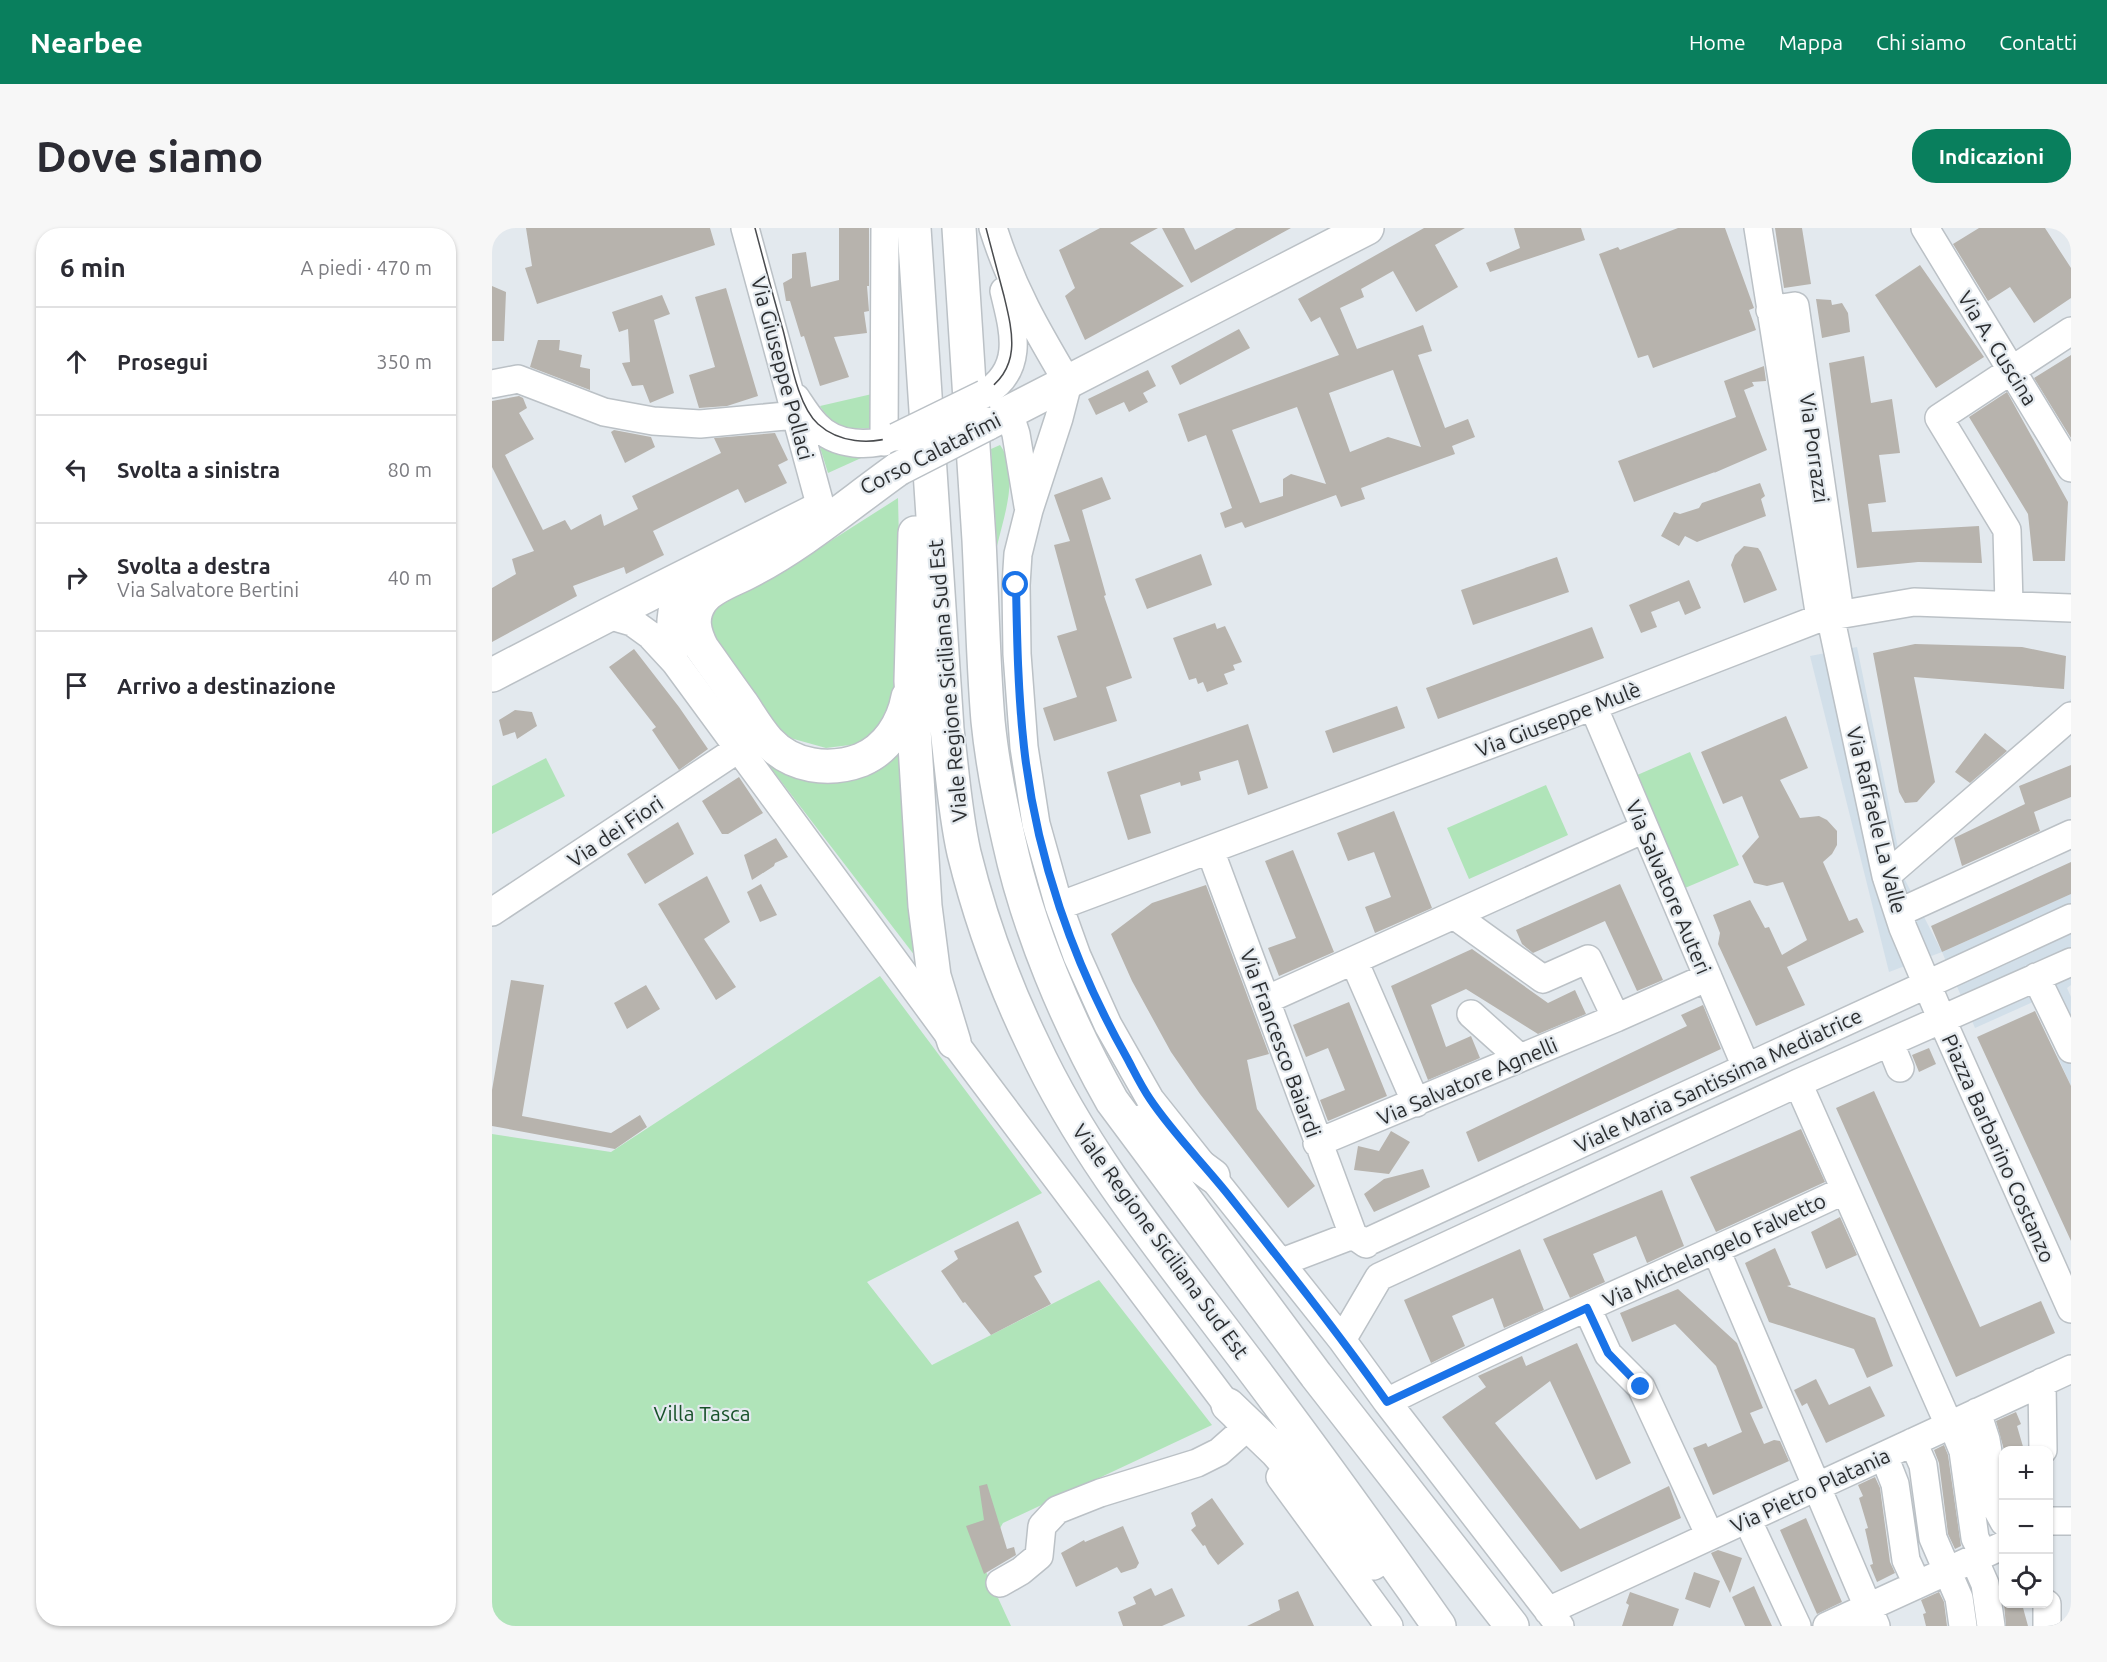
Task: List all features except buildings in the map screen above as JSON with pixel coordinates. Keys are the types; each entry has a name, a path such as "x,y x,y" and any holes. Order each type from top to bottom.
{"main road":[{"path":"914,228 921,352 911,681 925,906 934,976 954,1042"},
{"name":"Viale Regione Siciliana Sud Est","path":"959,228 988,417 988,722 1009,844 1032,920 1059,992 1091,1064 1112,1101 1316,1376 1512,1626"},
{"name":"Corso Calatafimi","path":"492,675 821,508 893,449 988,417 1068,383 1358,230"},
{"name":"Viale Regione Siciliana Sud Est","path":"921,352 947,729 953,784 964,852 1007,986 1032,1044 1095,1156 1139,1219 1352,1501 1437,1626"},
{"path":"893,449 774,559 716,589 702,599 694,615 694,633 702,648 769,741 791,758 817,767 845,766 871,755 892,737 905,712 911,681"},
{"path":"1112,1101 1213,1176"},
{"path":"1237,1417 1275,1450 1364,1553 1437,1626"}],"street":[{"name":"Via Giuseppe Pollaci","path":"745,228 821,508"},
{"path":"492,384 518,379 604,412 653,421 700,424 793,402 826,433 850,442 893,449 885,228"},
{"path":"993,228 999,272 1011,321 1014,349 1008,368 996,385 988,417 1016,434 1029,510"},
{"path":"993,228 1018,296 1068,383 1018,554 1017,654 1024,747 1036,824 1059,906 1077,956 1108,1025 1144,1089 1177,1134 1282,1262 1554,1618"},
{"name":"Via Porrazzi","path":"1758,228 1770,310 1830,616"},
{"name":"Via A. Cuscina","path":"1925,228 2071,468"},
{"path":"2008,605 2007,530 1939,418 2071,331"},
{"name":"Viale Regione Siciliana Sud Est","path":"675,662 671,643 671,619 675,598 694,571"},
{"name":"Via Giuseppe Mulè","path":"1059,906 1830,616 1914,602 2071,608"},
{"name":"Viale Regione Siciliana Sud Est","path":"608,615 632,622 650,635 675,662 954,1042 1237,1417 1389,1626"},
{"name":"Via Raffaele La Valle","path":"1830,616 1886,876 1901,921 1942,1020"},
{"name":"Via Salvatore Auteri","path":"1593,706 1746,1067"},
{"path":"1886,876 2071,716"},
{"name":"Via dei Fiori","path":"492,912 738,749"},
{"path":"1266,1000 1644,829"},
{"path":"1901,921 2071,834"},
{"name":"Via Francesco Baiardi","path":"1210,850 1317,1143 1359,1239"},
{"path":"1901,921 2071,851"},
{"path":"1454,915 1543,978 1588,959 1616,1018"},
{"name":"Viale Maria Santissima Mediatrice","path":"1282,1262 1359,1239 1746,1067 2071,918"},
{"path":"1354,961 1416,1102"},
{"name":"Viale Maria Santissima Mediatrice","path":"1379,1277 1798,1083 2071,962"},
{"name":"Via Salvatore Agnelli","path":"1317,1143 1708,977"},
{"path":"2036,977 2070,1046"},
{"path":"1471,1014 1520,1058"},
{"name":"Piazza Barbarino Costanzo","path":"1942,1020 2071,1309"},
{"path":"1890,1043 1900,1068"},
{"path":"1798,1083 1963,1451 1975,1538 1987,1553 1985,1584 1991,1626"},
{"name":"Via Michelangelo Falvetto","path":"1387,1402 1845,1190"},
{"path":"1342,1340 1379,1277 1359,1239"},
{"path":"1716,1250 1818,1486 1871,1617"},
{"path":"1587,1308 1608,1353 1641,1387 1710,1536"},
{"name":"Via Pietro Platania","path":"1554,1618 1710,1536 2071,1368"},
{"path":"2042,1382 2043,1446"},
{"path":"1977,1412 1986,1440 1999,1513"},
{"path":"1000,1583 1021,1571 1040,1556 1042,1526 1057,1510 1100,1493 1197,1463 1219,1452 1237,1417"},
{"path":"1913,1442 1923,1465 1933,1538 1959,1598 1963,1626"},
{"path":"1884,1456 1895,1484 1906,1560 1917,1584"},
{"path":"1747,1519 1797,1626"},
{"path":"2053,1521 2071,1521"},
{"path":"1827,1626 1871,1617 1917,1584 1987,1553"},
{"path":"2047,1608 2047,1626"}],"shaded area":[{"path":"1857,647 1898,848 2071,699 2071,729 1904,878 1942,952 1889,972 1810,656"},
{"path":"2071,894 2071,985 2067,988 2071,997 2071,1086 2033,1002 1975,1028 1942,952"}],"green space":[{"path":"872,394 872,428 842,426 830,419 820,406"},
{"path":"818,441 870,454 828,473"},
{"path":"1000,445 1006,456 1010,481 997,546 991,449"},
{"path":"898,498 902,669 881,732 858,744 826,748 783,736 712,647 706,624 715,607 796,563"},
{"path":"904,742 925,969 757,750 784,769"},
{"path":"1690,752 1739,865 1685,888 1635,776"},
{"path":"546,758 565,796 492,834 492,786"},
{"path":"1546,785 1568,835 1469,879 1447,828"},
{"name":"Villa Tasca","path":"880,976 1042,1193 867,1282 932,1365 1099,1280 1212,1425 1003,1523 981,1561 1011,1626 492,1626 492,1134 611,1152"}],"tram line":[{"path":"755,228 795,380 805,405 811,416 826,430 845,439 865,441 896,436 983,393 1004,373 1012,349 1012,337 986,228"}],"route":[{"path":"1016,585 1017,654 1024,747 1036,824 1059,906 1077,956 1108,1025 1150,1099 1177,1134 1282,1262 1387,1402 1587,1308 1608,1353 1641,1387"}]}
